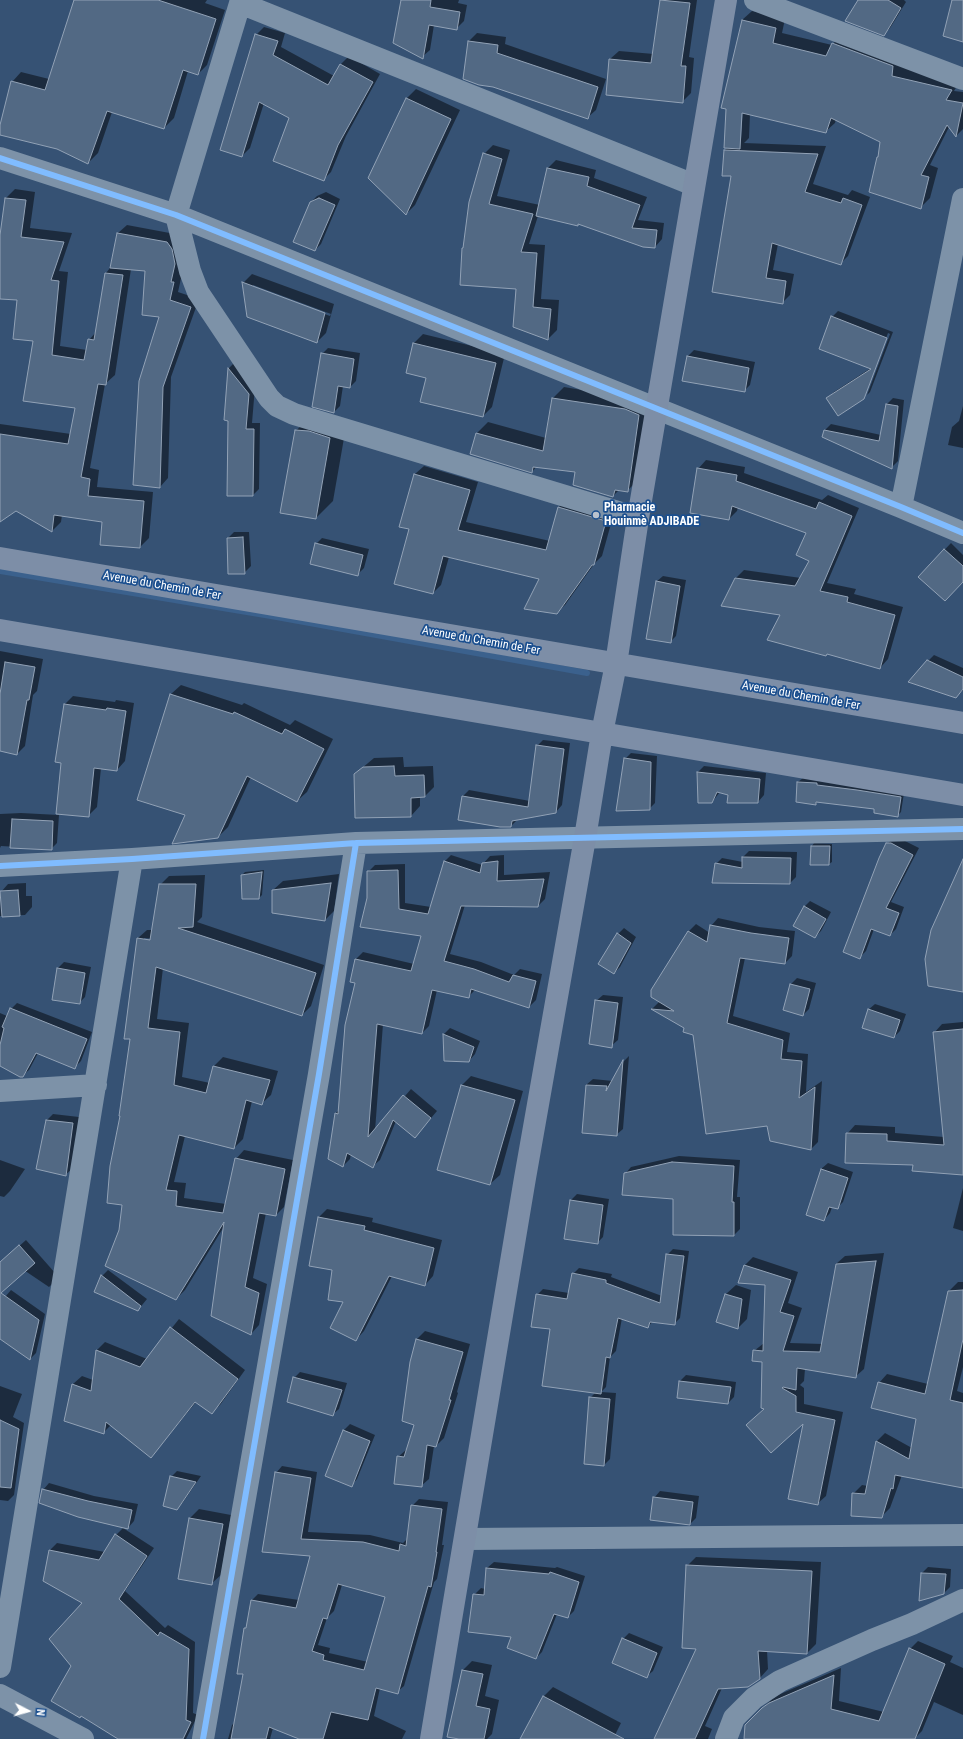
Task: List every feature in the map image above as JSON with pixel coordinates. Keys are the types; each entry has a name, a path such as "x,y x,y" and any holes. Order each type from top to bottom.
{"main road":[{"path":"431,1739 466,1539 525,1178 585,838 602,732 616,664 638,518 726,0"},
{"name":"Avenue du Chemin de Fer","path":"0,558 963,723"},
{"path":"0,630 963,795"}],"street":[{"path":"756,0 963,79"},
{"path":"638,518 294,414 277,406 255,379 198,292 190,271 176,215 241,2 694,185"},
{"path":"0,158 176,215 901,506 963,533"},
{"path":"901,506 963,199"},
{"path":"0,866 356,844 963,829"},
{"path":"204,1739 317,1082 356,844"},
{"path":"0,1668 132,859"},
{"path":"0,1091 96,1085"},
{"path":"466,1539 963,1536"},
{"path":"726,1739 734,1718 754,1698 780,1681 912,1624 963,1600"},
{"path":"0,1695 83,1739"}],"building":[{"path":"74,0 158,0 216,19 198,75 183,70 164,129 107,111 88,164 57,149 0,135 0,125 11,81 45,90"},
{"path":"401,0 431,0 430,7 460,12 457,30 429,25 423,59 393,43"},
{"path":"660,0 690,3 681,66 686,66 683,103 606,95 609,59 651,63"},
{"path":"858,0 888,0 901,8 884,36 845,21"},
{"path":"952,0 963,0 963,42 943,36"},
{"path":"742,20 776,28 773,43 826,56 832,43 893,66 892,76 952,90 946,100 963,103 956,137 947,125 921,175 929,177 921,209 869,192 878,157 880,142 831,118 826,133 742,113 740,149 724,148 726,109 721,108"},
{"path":"255,34 278,41 273,55 328,85 340,64 373,82 338,145 324,181 273,161 289,118 259,102 242,157 220,150"},
{"path":"468,41 498,45 497,53 598,87 588,119 493,87 479,85 463,79"},
{"path":"406,98 451,119 406,215 368,178"},
{"path":"724,150 818,154 805,192 841,203 843,198 862,205 841,265 772,243 766,278 786,281 783,304 712,292 731,176 722,176"},
{"path":"483,153 502,159 489,204 533,214 521,252 537,253 533,307 551,309 548,340 513,327 516,289 460,285 462,248 469,202"},
{"path":"547,168 589,177 587,186 640,205 632,228 657,230 655,248 643,247 578,224 578,226 536,216"},
{"path":"5,198 26,200 21,237 64,242 51,280 59,281 52,355 84,360 88,339 94,340 105,273 123,275 106,385 98,384 81,477 90,479 88,496 144,501 140,548 100,545 102,522 54,515 52,532 16,511 0,522 0,434 68,444 75,408 23,401 33,341 13,339 17,300 0,299 0,235"},
{"path":"319,198 335,205 315,251 293,242 310,202"},
{"path":"117,233 167,242 172,249 175,264 171,282 174,282 170,300 191,307 163,387 160,488 133,485 139,381 159,317 142,315 145,271 110,268"},
{"path":"242,282 325,313 317,343 247,317"},
{"path":"831,316 887,338 864,399 838,416 826,398 871,369 819,349"},
{"path":"413,343 496,363 483,417 420,402 426,378 406,373"},
{"path":"321,353 354,359 350,388 338,386 334,413 312,407"},
{"path":"687,356 749,368 745,392 682,381"},
{"path":"228,368 249,394 246,429 254,429 253,496 227,496 228,421 224,420"},
{"path":"552,398 625,409 639,415 628,492 615,490 613,497 573,485 575,472 533,467 532,473 470,454 476,433 543,451"},
{"path":"886,404 898,406 892,469 822,437 824,430 879,441"},
{"path":"295,430 309,431 330,438 316,519 280,513"},
{"path":"697,468 737,475 736,481 816,509 819,502 852,516 820,591 848,597 847,602 895,615 880,669 827,654 826,656 767,640 780,615 721,606 735,578 795,586 809,561 796,555 806,533 732,506 729,520 690,513"},
{"path":"414,474 470,490 458,530 546,550 558,507 606,521 594,565 592,565 557,614 524,609 539,579 443,556 433,594 394,584 409,529 399,527"},
{"path":"243,537 245,574 228,574 227,538"},
{"path":"315,543 363,555 358,576 310,564"},
{"path":"944,549 963,566 963,582 945,601 918,577"},
{"path":"656,581 680,586 671,643 646,639"},
{"path":"927,660 963,677 963,689 956,698 908,682"},
{"path":"5,662 35,667 29,700 27,700 17,755 0,751 0,694"},
{"path":"170,694 233,714 234,712 282,734 285,729 324,749 297,802 247,776 218,838 172,844 185,815 137,800"},
{"path":"64,704 106,710 107,708 126,711 117,771 94,768 89,817 56,814 61,763 55,762"},
{"path":"536,745 564,749 556,813 512,821 511,827 500,827 458,820 462,796 528,807"},
{"path":"624,758 651,762 650,810 616,811"},
{"path":"394,766 395,776 424,775 425,797 411,798 411,817 355,818 354,774 363,767"},
{"path":"697,772 760,779 758,803 727,803 728,795 717,792 712,803 698,803"},
{"path":"797,782 817,783 817,785 901,797 898,817 874,813 874,809 816,802 816,805 796,802"},
{"path":"12,819 53,821 52,850 10,848"},
{"path":"886,843 891,843 913,855 886,908 899,913 890,936 871,929 860,959 843,952"},
{"path":"811,846 830,846 829,865 810,865"},
{"path":"742,857 791,858 790,884 712,883 715,863 742,868"},
{"path":"963,859 963,992 928,986 925,959 931,930"},
{"path":"444,861 480,873 482,863 498,861 497,881 544,879 538,907 461,906 444,961 474,969 509,982 513,975 536,981 529,1008 471,989 469,998 432,990 422,1034 377,1024 368,1137 403,1095 431,1118 415,1138 393,1120 373,1168 347,1153 343,1167 328,1159 335,1113 338,1114 345,1025 355,983 350,982 355,959 411,971 421,936 360,927 367,898 367,871 398,870 399,909 428,914"},
{"path":"262,872 259,899 242,899 241,875"},
{"path":"331,883 325,921 272,913 272,890"},
{"path":"159,884 196,884 193,927 178,928 316,973 302,1016 156,967 148,1028 180,1032 174,1085 206,1093 213,1066 270,1080 262,1105 246,1100 234,1149 179,1135 166,1190 177,1191 176,1206 223,1213 235,1158 285,1169 276,1216 259,1213 245,1287 259,1293 251,1335 211,1316 224,1222 176,1300 105,1266 119,1230 122,1205 107,1203 110,1166 120,1116 130,1039 124,1039 137,938 150,940"},
{"path":"18,890 20,916 2,917 0,891"},
{"path":"804,906 826,919 815,938 793,926"},
{"path":"710,925 751,933 789,938 785,964 740,958 727,1023 783,1040 781,1059 802,1061 799,1098 815,1087 811,1150 770,1141 767,1126 706,1134 693,1035 683,1032 684,1028 651,1009 674,1011 651,997 651,990 688,931 707,942"},
{"path":"617,933 631,943 614,974 598,964"},
{"path":"57,968 85,973 80,1004 52,1000"},
{"path":"790,984 810,989 803,1016 783,1010"},
{"path":"595,1000 618,1003 612,1048 589,1044"},
{"path":"10,1008 87,1039 75,1069 36,1053 23,1077 20,1077 0,1066 0,1045 4,1028 2,1027"},
{"path":"868,1009 900,1020 894,1038 862,1028"},
{"path":"963,1029 963,1175 912,1171 913,1165 845,1163 846,1133 887,1134 887,1141 944,1145 933,1032"},
{"path":"443,1034 474,1047 469,1062 444,1061"},
{"path":"623,1060 617,1136 582,1133 586,1085 607,1086 606,1091"},
{"path":"461,1085 515,1100 490,1185 437,1170"},
{"path":"46,1120 73,1123 66,1176 36,1169"},
{"path":"672,1162 734,1166 732,1202 734,1202 734,1236 673,1235 673,1199 622,1195 624,1173"},
{"path":"821,1169 848,1178 838,1209 829,1207 824,1221 806,1215"},
{"path":"570,1200 603,1205 598,1244 564,1239"},
{"path":"318,1217 365,1226 364,1230 434,1248 425,1286 389,1276 356,1341 330,1328 343,1302 328,1300 332,1270 309,1266"},
{"path":"19,1245 35,1263 1,1293 39,1320 30,1360 0,1339 0,1262"},
{"path":"666,1254 684,1256 675,1325 650,1322 648,1328 618,1318 610,1358 606,1357 601,1394 542,1386 550,1329 531,1327 536,1294 567,1299 572,1273 606,1280 606,1283 660,1303"},
{"path":"876,1261 856,1378 797,1368 796,1390 782,1388 796,1396 796,1412 835,1420 818,1505 788,1499 803,1424 771,1453 746,1425 764,1409 761,1408 762,1362 752,1361 753,1350 763,1351 765,1285 738,1283 744,1265 791,1280 780,1312 794,1316 783,1351 820,1352 836,1264"},
{"path":"101,1275 141,1306 138,1311 94,1292"},
{"path":"963,1290 963,1339 950,1400 963,1403 963,1488 895,1475 893,1489 891,1488 882,1518 851,1516 852,1493 865,1494 876,1441 909,1459 916,1419 871,1408 878,1382 925,1394 948,1291"},
{"path":"725,1294 742,1299 738,1329 716,1322"},
{"path":"170,1327 238,1379 212,1414 195,1402 151,1458 106,1422 104,1434 64,1421 72,1384 91,1391 96,1350 140,1367"},
{"path":"416,1339 463,1352 449,1400 451,1400 436,1447 427,1445 422,1487 394,1484 397,1456 404,1457 414,1425 402,1421 410,1362"},
{"path":"293,1377 342,1390 333,1416 287,1402"},
{"path":"679,1381 731,1387 728,1404 677,1398"},
{"path":"589,1397 610,1399 604,1466 584,1464"},
{"path":"0,1420 19,1429 11,1488 0,1487"},
{"path":"343,1430 370,1441 352,1487 325,1476"},
{"path":"275,1472 311,1478 301,1539 363,1542 399,1551 400,1544 406,1546 411,1505 442,1509 431,1587 428,1586 398,1694 376,1688 368,1720 331,1712 323,1739 299,1739 269,1727 266,1739 231,1739 243,1674 237,1674 244,1628 246,1628 251,1600 296,1608 310,1556 262,1552","holes":["338,1584 385,1597 364,1670 323,1660 324,1655 312,1651 323,1618 327,1619"]},
{"path":"170,1476 196,1482 177,1510 163,1506"},
{"path":"42,1489 88,1501 132,1510 128,1529 78,1517 39,1503"},
{"path":"653,1497 693,1502 690,1525 650,1520"},
{"path":"189,1518 223,1524 212,1585 178,1579"},
{"path":"115,1534 147,1556 119,1599 158,1636 160,1632 189,1649 186,1720 191,1722 183,1739 118,1739 81,1716 80,1718 51,1701 71,1666 49,1639 82,1603 43,1581 49,1550 99,1560"},
{"path":"686,1565 812,1571 807,1654 758,1651 760,1679 748,1687 718,1689 695,1739 654,1739 696,1649 682,1648"},
{"path":"486,1568 549,1574 550,1572 579,1582 568,1618 554,1614 536,1659 507,1648 511,1637 468,1632 473,1594 484,1595"},
{"path":"921,1573 946,1574 944,1594 919,1601"},
{"path":"622,1638 657,1653 647,1678 612,1663"},
{"path":"909,1648 945,1664 915,1739 744,1739 745,1725 769,1703 834,1675 831,1709 879,1721"},
{"path":"462,1670 483,1674 476,1706 490,1709 484,1739 459,1739 447,1737"},
{"path":"543,1696 624,1739 520,1739"}],"waterway":[{"path":"0,571 271,616 587,673"}],"cycle path":[{"path":"0,158 176,215 963,533"},
{"path":"0,866 132,859 356,843 963,829"},
{"path":"203,1739 319,1074 356,843"}],"place":[{"name":"Pharmacie Houinmè ADJIBADE","path":"596,515"}]}
